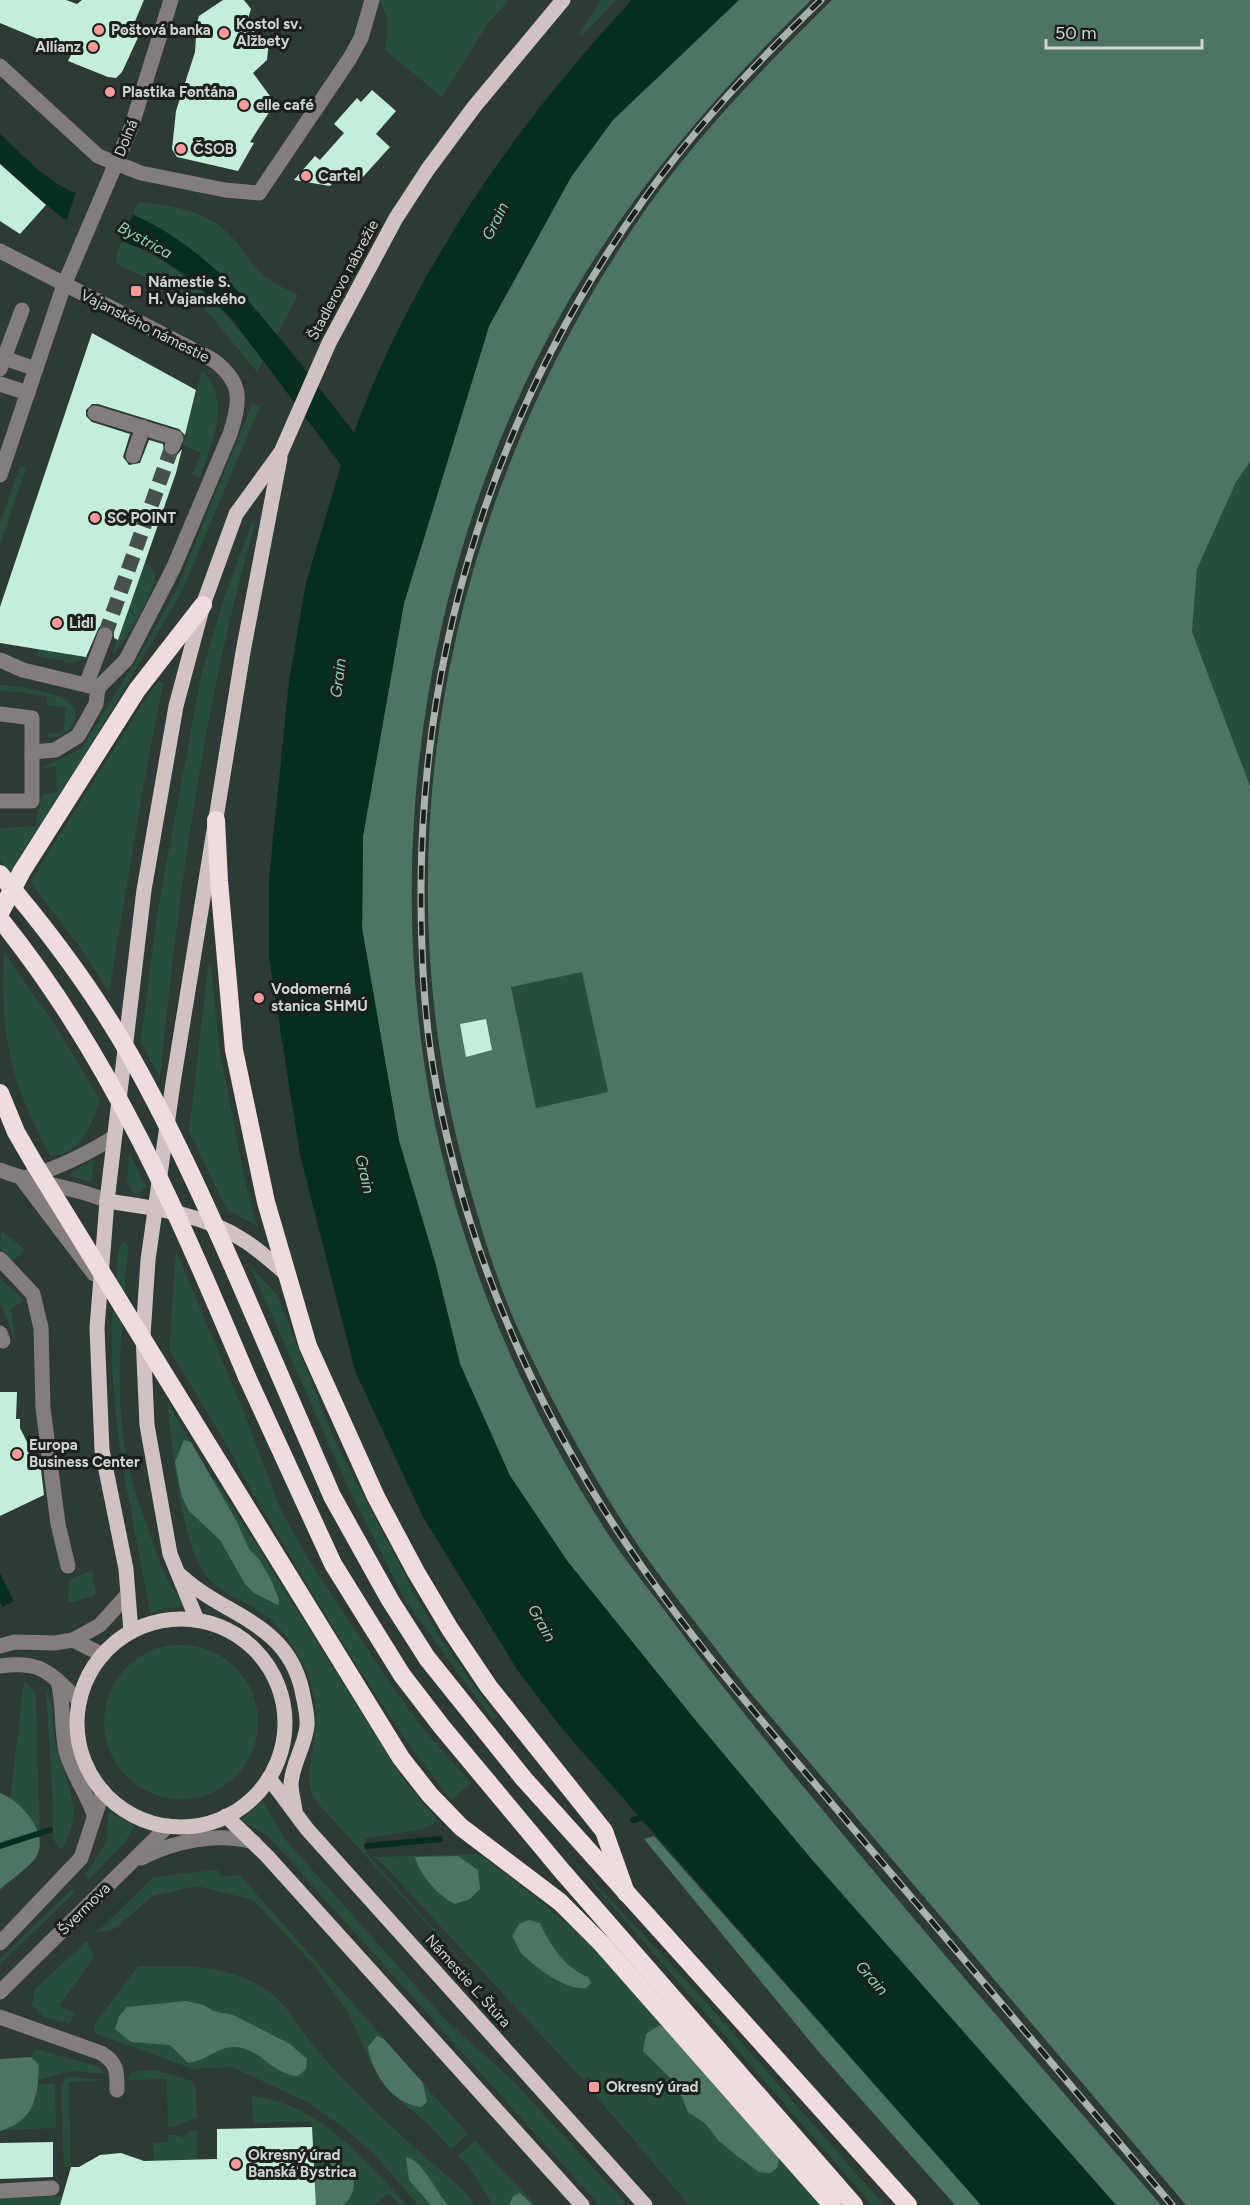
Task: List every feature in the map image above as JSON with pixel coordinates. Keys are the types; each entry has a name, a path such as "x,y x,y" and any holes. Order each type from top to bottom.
{"highway":[{"path":"0,913 22,871 137,690 203,605"},
{"path":"216,820 234,1050 266,1202 308,1346 376,1497 416,1572 450,1629 489,1687 604,1831 626,1893"},
{"path":"0,874 68,959 129,1053 204,1200 332,1496 369,1564 427,1658 524,1779 908,2205"},
{"path":"0,919 46,979 130,1116 176,1209 247,1377 333,1564 402,1675 442,1727 562,1871 854,2205"},
{"path":"0,1093 16,1132 34,1164 401,1758 430,1795 461,1827 560,1902 602,1944 832,2205"}],"main road":[{"name":"Štadlerovo nábrežie","path":"131,1632 126,1569 102,1450 97,1340 107,1201 144,890 176,706 203,605 236,514 281,452 329,343 396,218 428,169 468,115 564,0"},
{"path":"197,1620 176,1571 162,1514 147,1414 143,1336 148,1260 173,1083 243,652 281,452"},
{"path":"107,1201 156,1208 219,1227 246,1241 285,1273"},
{"path":"176,1571 192,1586 265,1630 276,1639 291,1662 300,1685 307,1726 291,1783 295,1813"},
{"path":"197,1620 229,1630 246,1641 267,1664 284,1702 285,1733 281,1754 269,1778 246,1804 226,1816 202,1825 168,1826 132,1814 103,1791 89,1771 81,1749 78,1726 80,1701 86,1681 103,1655 131,1632 159,1621 197,1620"},
{"name":"Námestie Ľ. Štúra","path":"269,1778 295,1813 645,2205"},
{"path":"226,1816 254,1842 582,2205"}],"street":[{"name":"Dolná","path":"0,66 98,156 116,164 131,128 171,0"},
{"path":"116,164 141,173 225,190 259,193 266,188 350,58 361,38 372,0"},
{"name":"Vajanského námestie","path":"0,475 64,285 116,164"},
{"path":"0,250 64,285"},
{"name":"Vajanského námestie","path":"64,285 162,333 224,368 234,379 237,395 237,412 230,434 172,569 126,660 113,676 92,687"},
{"path":"22,310 2,364 36,369"},
{"path":"0,384 28,393"},
{"path":"95,413 176,438 172,447"},
{"path":"133,456 143,427"},
{"path":"32,752 55,750 78,735 96,704 92,687 105,635"},
{"path":"1,669 22,670 92,687"},
{"path":"0,714 32,718 32,801 0,801"},
{"path":"22,1179 55,1169 85,1155 114,1137"},
{"path":"0,1170 22,1179 81,1190 107,1201"},
{"path":"22,1179 100,1282"},
{"path":"0,1259 33,1294 41,1328 43,1408 58,1524 68,1566"},
{"path":"0,1646 15,1642 55,1643 73,1640 100,1625 128,1594"},
{"path":"73,1640 103,1655"},
{"path":"0,1666 23,1663 41,1667 80,1701"},
{"path":"58,1681 62,1698 62,1725 66,1752 94,1815"},
{"path":"0,1943 81,1858 103,1791"},
{"name":"Švermova","path":"0,1992 168,1826"},
{"path":"130,1863 170,1844 203,1839 241,1839 254,1842"},
{"path":"0,2017 101,2053 112,2060 117,2068 117,2090"},
{"path":"0,2191 52,2188"}],"shaded area":[{"path":"380,0 509,0 488,23 442,97 385,50 388,21"},
{"path":"601,0 616,0 582,36 579,34"},
{"path":"739,0 811,0 688,132 633,202 583,277 529,376 484,481 450,590 427,702 414,817 412,931 421,1044 442,1155 471,1254 508,1350 554,1442 612,1540 712,1672 802,1785 935,1944 1161,2205 1116,2205 813,1861 568,1562 510,1476 460,1364 435,1262 399,1141 362,928 363,836 404,603 489,326 571,177 613,119"},
{"path":"832,0 1250,0 1250,462 1236,482 1197,569 1192,632 1250,786 1250,2205 1186,2205 748,1690 649,1560 618,1515 580,1451 516,1324 496,1274 475,1206 445,1080 430,953 430,826 444,700 472,576 513,455 567,339 633,228 678,166 726,109","holes":["582,972 608,1092 536,1108 511,987"]},
{"path":"139,202 187,210 209,219 229,234 263,275 298,295 277,335 250,302 133,213"},
{"path":"121,241 165,263 201,290 233,323 263,361 257,372 201,304 117,264 116,257"},
{"path":"202,371 211,382 218,408 214,436 200,478 192,475 201,453 183,445"},
{"path":"252,404 260,406 181,593 88,750 10,872 0,861 0,828 35,826 42,795 57,792 56,766 43,769 43,767 81,749 148,641 176,590"},
{"path":"1250,462 1250,786 1192,632 1197,569 1236,482"},
{"path":"20,466 26,468 0,545 0,523"},
{"path":"252,522 255,524 221,660 195,799 160,1077 141,1042 157,915 201,676 223,601"},
{"path":"145,563 154,572 153,584 131,630 112,654"},
{"path":"39,649 90,657 72,663 37,656"},
{"path":"160,681 163,683 109,992 80,947 30,882 152,689"},
{"path":"0,685 36,690 63,698 73,707 75,720 72,726 61,735 48,738 48,734 63,733 66,707 47,705 47,696 0,690"},
{"path":"4,953 55,1025 100,1100 84,1137 78,1144 62,1154 51,1156 37,1130 17,1082 11,1059 4,1010"},
{"path":"211,965 219,1046 244,1177 257,1226 227,1210 189,1131 208,968"},
{"path":"582,971 608,1092 536,1108 511,987"},
{"path":"129,1152 146,1187 138,1194 133,1193 127,1181"},
{"path":"95,1158 91,1182 68,1175"},
{"path":"1,1230 25,1250 13,1261 0,1249"},
{"path":"122,1242 128,1246 120,1363 124,1446 134,1488 160,1563 174,1591 186,1607 166,1608 150,1613 120,1451 115,1410 112,1328 118,1258"},
{"path":"176,1251 243,1410 280,1508 307,1557 420,1725 471,1783 451,1800 393,1721 339,1637 169,1349"},
{"path":"250,1266 277,1295 334,1439 416,1596 439,1636 496,1716 495,1720 406,1602 347,1485"},
{"path":"0,1278 24,1300 11,1309 16,1343 0,1302"},
{"path":"167,1402 213,1480 215,1479 401,1776 438,1821 423,1829 365,1838 366,1853 535,2043 315,1800 311,1792 309,1775 316,1713 309,1679 297,1653 280,1629 258,1610 209,1579 195,1556 183,1515"},
{"path":"184,1440 191,1442 237,1522 249,1549 259,1559 272,1582 279,1600 278,1605 254,1593 245,1584 220,1540 189,1511 182,1497 175,1462"},
{"path":"92,1570 96,1592 94,1596 68,1603 69,1580"},
{"path":"181,1645 196,1646 211,1651 236,1667 252,1692 257,1707 257,1737 252,1752 236,1777 211,1793 196,1798 181,1799 166,1798 151,1793 126,1777 110,1752 105,1737 104,1722 105,1707 110,1692 126,1667 151,1651 166,1646"},
{"path":"24,1681 36,1693 40,1844 36,1856 0,1891 0,1810 9,1810"},
{"path":"46,1688 51,1704 56,1744 72,1801 72,1824 61,1850 53,1839"},
{"path":"0,1793 16,1803 31,1819 40,1838 40,1848 29,1866 0,1889"},
{"path":"263,1801 284,1838 444,2018 514,2082 625,2202 622,2205 599,2205 268,1836 241,1820"},
{"path":"109,1812 135,1826 125,1842 89,1879 85,1875 105,1844"},
{"path":"654,1836 981,2205 955,2205 818,2051 644,1839"},
{"path":"563,1849 707,2003 884,2205 872,2205"},
{"path":"479,1854 541,1901 602,1955 823,2205 689,2205 596,2096 601,2091 589,2076 583,2080 381,1862 373,1857"},
{"path":"458,1856 478,1870 480,1889 470,1899 455,1904 430,1884 415,1857"},
{"path":"217,1870 223,1876 240,1875 468,2134 451,2149 427,2123 391,2093 370,2061 349,2014 314,1965 253,1900 197,1886 153,1896 114,1929 96,1933 153,1877"},
{"path":"72,1889 74,1893 0,1964 0,1959"},
{"path":"529,1920 540,1923 548,1939 565,1962 588,1977 591,1983 586,1988 562,1983 545,1973 522,1954 512,1936 519,1924"},
{"path":"87,1941 94,1957 59,2006 74,2013 70,2024 44,2017 32,2005 35,1989"},
{"path":"138,1966 187,1966 217,1970 247,1979 271,1993 284,2005 323,2057 351,2087 459,2186 475,2205 418,2205 375,2155 343,2127 307,2102 232,2067 193,2069 94,2033 95,2023"},
{"path":"186,2001 204,2005 213,2011 233,2015 290,2044 307,2059 306,2069 298,2076 289,2075 253,2052 236,2047 223,2049 201,2060 188,2063 170,2045 131,2042 115,2029 119,2016 127,2007"},
{"path":"660,2025 671,2032 780,2155 777,2168 770,2173 759,2172 718,2140 706,2124 688,2112 677,2085 643,2051 646,2034"},
{"path":"377,2036 384,2039 423,2083 427,2102 421,2107 401,2100 385,2086 379,2077 368,2047"},
{"path":"36,2049 99,2067 106,2074 71,2071 39,2080 39,2065 31,2057"},
{"path":"31,2057 39,2065 32,2106 21,2121 0,2131 0,2059"},
{"path":"156,2070 192,2081 196,2090 197,2118 168,2127 167,2079 127,2080 131,2072"},
{"path":"65,2078 107,2080 69,2082 71,2167 64,2167 61,2086"},
{"path":"55,2084 56,2128 3,2130 27,2112 35,2101 38,2085"},
{"path":"252,2096 276,2101 319,2121 357,2152 407,2205 399,2205 389,2193 373,2205 317,2205 311,2121 253,2123"},
{"path":"190,2131 197,2131 197,2159 159,2161 154,2165 153,2143 168,2142 168,2135 177,2135 182,2139"},
{"path":"475,2141 536,2205 493,2205 472,2171 458,2156"},
{"path":"406,2157 418,2164 448,2205 431,2205 409,2180"},
{"path":"335,2163 352,2172 354,2186 352,2194 343,2205 318,2205 315,2180 328,2164"},
{"path":"520,2193 533,2205 509,2205 513,2196"},
{"path":"62,2196 62,2205 0,2205 0,2198"}],"water":[{"path":"632,0 739,0 613,120 571,177 489,326 404,603 363,836 362,928 399,1141 435,1262 460,1364 510,1476 568,1562 696,1721 813,1861 1116,2205 981,2205 564,1731 518,1671 423,1517 355,1371 300,1155 269,958 269,879 289,681 306,583 341,465 232,319 190,278 151,252 62,218 0,164 0,134 33,165 61,186 152,224 192,250 243,296 267,322 354,432 378,372 406,314 437,257 472,202 508,149 548,97"},
{"path":"0,1573 14,1601 2,1607 0,1602"}],"pier":[{"path":"77,190 134,211 122,243 66,222"}],"building":[{"path":"0,0 66,0 77,4 82,0 144,0 133,26 141,31 122,72 116,78 108,77 68,61 72,53 0,23"},
{"path":"223,0 244,0 251,9 245,28 254,31 252,35 269,41 267,60 253,73 275,103 250,142 254,143 238,171 177,157 172,149 176,111 195,52 196,37 193,36 199,16"},
{"path":"372,90 396,111 376,134 390,147 361,179 347,167 330,186 294,180 315,156 320,160 344,133 334,124 357,98 361,102"},
{"path":"0,164 46,205 20,234 0,221"},
{"name":"SC POINT","path":"92,333 196,390 185,435 179,429 98,404 92,404 86,410 86,416 92,422 130,434 123,457 129,465 140,463 149,440 163,444 164,452 169,456 177,455 182,449 176,473 118,640 114,638 114,633 109,626 99,627 86,657 0,643 0,607"},
{"path":"486,1019 492,1050 466,1057 460,1024"},
{"name":"Europa Business Center","path":"0,1392 17,1392 16,1419 20,1419 20,1428 41,1470 44,1495 0,1516"},
{"name":"Okresný úrad Banská Bystrica","path":"312,2127 316,2205 60,2205 71,2167 79,2167 100,2155 121,2153 144,2161 217,2159 217,2129"},
{"path":"53,2142 53,2177 0,2179 0,2143"}],"waterway":[{"path":"633,1820 647,1816"},
{"path":"0,1846 50,1830"},
{"path":"367,1846 440,1839"}],"tunnel":[{"path":"105,635 172,447"}],"railway":[{"path":"821,0 773,47 705,122 642,202 591,279 547,359 509,442 478,528 454,615 436,705 425,796 421,888 425,1000 433,1067 444,1125 459,1183 496,1296 545,1404 603,1508 661,1593 724,1675 1172,2205"}],"place":[{"name":"Poštová banka","path":"99,30"},
{"name":"Kostol sv. Alžbety","path":"224,33"},
{"name":"Allianz","path":"93,47"},
{"name":"Plastika Fontána","path":"110,92"},
{"name":"elle café","path":"244,105"},
{"name":"ČSOB","path":"181,149"},
{"name":"Cartel","path":"306,176"},
{"name":"Námestie S. H. Vajanského","path":"136,291"},
{"name":"SC POINT","path":"95,518"},
{"name":"Lidl","path":"57,623"},
{"name":"Vodomerná stanica SHMÚ","path":"259,998"},
{"name":"Europa Business Center","path":"17,1454"},
{"name":"Okresný úrad","path":"594,2087"},
{"name":"Okresný úrad Banská Bystrica","path":"236,2164"}],"water label":[{"name":"Grain","path":"495,221"},
{"name":"Bystrica","path":"145,240"},
{"name":"Grain","path":"338,678"},
{"name":"Grain","path":"365,1174"},
{"name":"Grain","path":"542,1623"},
{"name":"Grain","path":"872,1978"}]}
